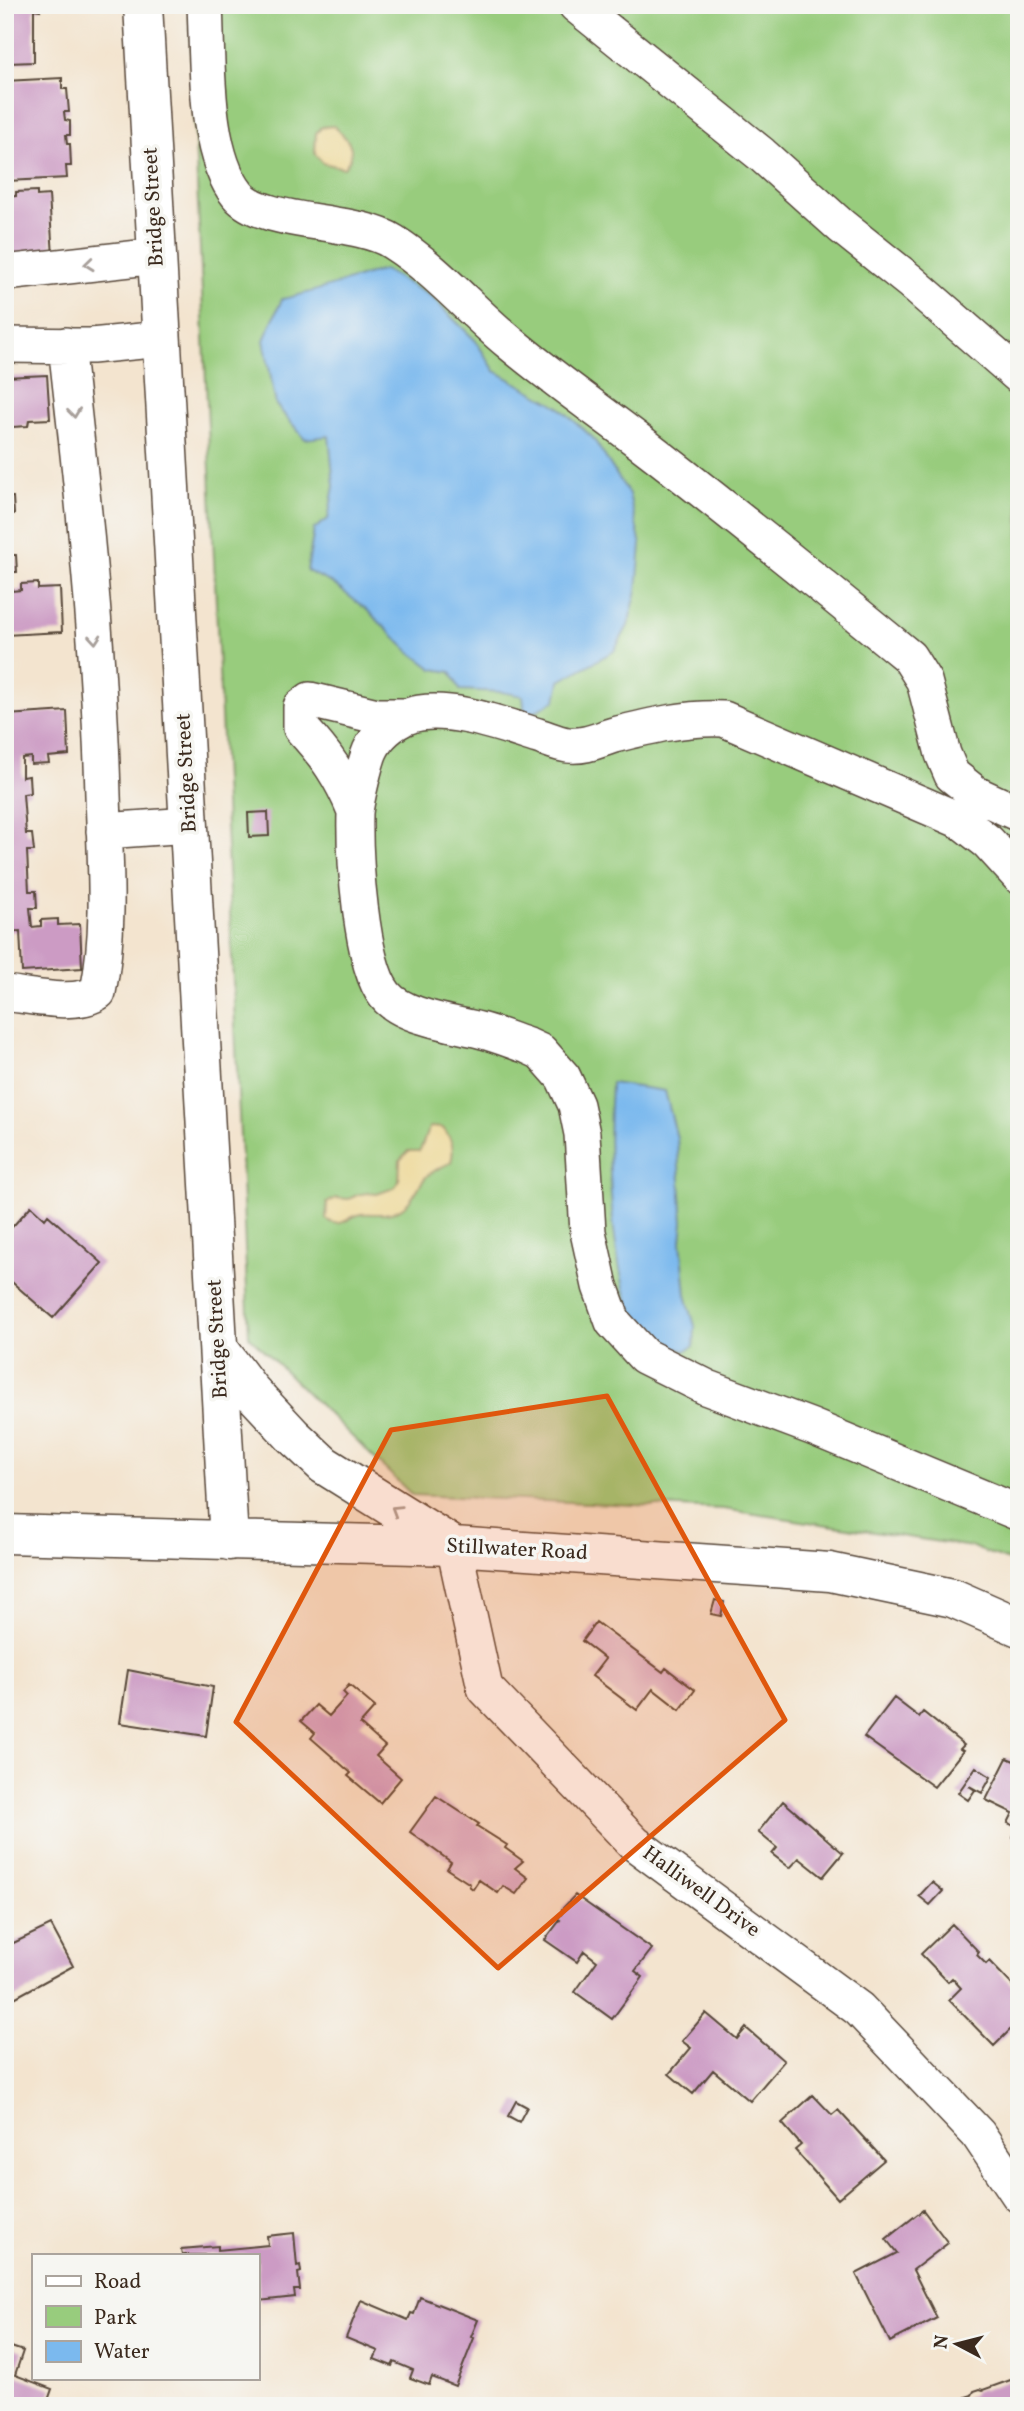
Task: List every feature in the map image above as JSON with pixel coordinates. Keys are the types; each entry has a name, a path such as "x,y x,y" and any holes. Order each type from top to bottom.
{"main road":[{"name":"Bridge Street","path":"143,5 229,1541"},
{"path":"219,1349 250,1390 324,1465 454,1546"},
{"name":"Stillwater Road","path":"5,1535 454,1546 830,1572 953,1598 1019,1627"}],"street":[{"path":"205,5 210,109 225,174 240,197 255,208 385,237 407,251 457,293 508,342 705,492 909,656 924,681 943,754 952,775 976,794 1019,814"},
{"path":"576,5 761,154 841,226 911,282 1019,376"},
{"path":"5,273 157,256"},
{"path":"5,345 91,345 162,339"},
{"path":"5,993 90,998 98,992 103,968 106,902 100,694 66,345"},
{"path":"355,811 344,783 327,756 301,728 301,707 310,700 377,716 409,716 433,712 458,715 500,724 565,745 583,746 667,723 702,718 724,719 961,821 988,842 1019,876"},
{"path":"409,716 385,730 370,751 355,811 360,909 372,970 385,996 405,1009 528,1046 541,1052 564,1077 576,1105 582,1134 588,1232 600,1286 613,1322 644,1356 708,1388 812,1427 1019,1513"},
{"path":"104,831 190,825"},
{"name":"Halliwell Drive","path":"454,1546 485,1688 634,1843 859,2009 978,2134 1019,2195"}],"highlighted area":[{"path":"607,1396 785,1720 498,1968 236,1722 391,1430"}],"green space":[{"path":"189,5 1019,5 1019,1565 972,1547 723,1509 412,1495 249,1336"}],"sand":[{"path":"334,126 350,146 351,156 344,168 323,163 315,154 316,133 322,127"},
{"path":"430,1127 443,1128 449,1136 453,1148 451,1162 427,1176 406,1205 390,1213 361,1214 340,1223 326,1219 327,1203 336,1198 349,1199 394,1188 399,1181 400,1160 408,1151 419,1151"}],"water":[{"path":"384,270 430,296 475,340 495,371 558,406 593,438 629,494 641,545 637,590 628,626 614,651 560,681 556,700 525,717 523,696 460,690 451,672 433,669 409,651 366,609 332,583 307,571 314,529 328,519 334,486 329,436 305,439 276,405 264,340 282,299"},
{"path":"611,1083 665,1091 677,1138 686,1295 695,1326 694,1346 685,1351 650,1336 638,1321 627,1299 613,1220 609,1136"}],"building":[{"path":"5,5 39,5 40,10 34,9 34,62 8,63 8,49 5,49"},
{"path":"62,78 62,89 67,89 69,112 64,112 65,120 70,121 70,135 66,135 67,144 70,144 71,166 66,166 67,178 7,181 5,81"},
{"path":"37,191 37,196 49,195 53,256 5,258 5,197 16,196 16,192"},
{"path":"47,375 50,419 29,420 28,426 12,427 12,421 5,421 5,377"},
{"path":"5,497 13,497 14,514 7,515 10,555 16,555 17,572 11,572 12,591 21,590 21,584 38,583 38,589 60,588 62,632 5,635"},
{"path":"67,711 69,755 48,757 49,763 31,764 31,757 22,758 22,777 29,776 30,793 23,794 26,834 32,834 34,851 27,851 29,891 36,891 37,908 30,908 32,927 41,926 41,920 58,919 58,925 80,924 82,968 22,972 20,931 5,932 5,756 9,756 7,715"},
{"path":"268,812 269,836 249,837 248,813"},
{"path":"31,1206 45,1219 48,1215 102,1263 53,1318 5,1276 5,1235"},
{"path":"715,1600 724,1602 721,1616 711,1614"},
{"path":"596,1622 663,1672 666,1668 695,1690 680,1710 653,1689 637,1710 592,1676 605,1659 582,1641"},
{"path":"128,1670 213,1687 206,1736 120,1723"},
{"path":"349,1685 375,1707 360,1724 385,1746 376,1756 401,1778 380,1803 348,1776 351,1773 311,1738 315,1733 301,1721 316,1705 329,1716 347,1696 343,1692"},
{"path":"894,1698 919,1717 923,1712 964,1745 960,1749 963,1751 934,1787 864,1737"},
{"path":"1007,1758 1019,1763 1019,1840 1013,1837 1017,1827 1008,1823 1013,1813 986,1800"},
{"path":"976,1767 991,1777 982,1793 969,1786 975,1790 968,1800 958,1793"},
{"path":"436,1796 479,1824 477,1826 507,1845 505,1848 523,1861 515,1868 528,1878 516,1894 503,1886 498,1893 479,1880 473,1889 470,1884 447,1869 451,1862 410,1832"},
{"path":"783,1801 843,1853 823,1877 799,1858 790,1868 772,1854 777,1848 758,1832"},
{"path":"932,1882 943,1891 930,1905 919,1896"},
{"path":"575,1895 652,1949 635,1971 643,1977 612,2019 575,1992 597,1961 584,1951 577,1962 545,1940 560,1920 558,1919 564,1910 562,1909"},
{"path":"952,1924 979,1952 977,1955 986,1964 989,1961 1019,1992 1019,2021 994,2046 949,2000 961,1988 952,1978 948,1982 921,1954"},
{"path":"51,1925 73,1966 5,2003 5,1947"},
{"path":"706,2013 737,2039 746,2028 784,2061 750,2101 713,2070 693,2094 669,2074 691,2048 682,2041"},
{"path":"813,2095 832,2115 838,2110 884,2160 838,2199 795,2150 801,2145 782,2123"},
{"path":"516,2101 527,2107 519,2122 508,2116"},
{"path":"923,2210 948,2243 913,2270 937,2318 890,2342 856,2274 897,2253 886,2239"},
{"path":"294,2233 297,2266 300,2265 301,2272 298,2273 300,2290 294,2290 295,2297 259,2301 259,2254 182,2254 181,2249 218,2246 218,2250 268,2245 267,2236"},
{"path":"420,2297 478,2320 471,2337 474,2338 455,2386 432,2377 429,2385 410,2378 413,2370 394,2362 392,2366 374,2359 378,2351 346,2338 361,2300 408,2320 411,2313 414,2314"},
{"path":"5,2345 23,2351 15,2375 52,2389 46,2406 5,2406"},
{"path":"1019,2377 1019,2406 969,2406 966,2397 974,2391"}]}
